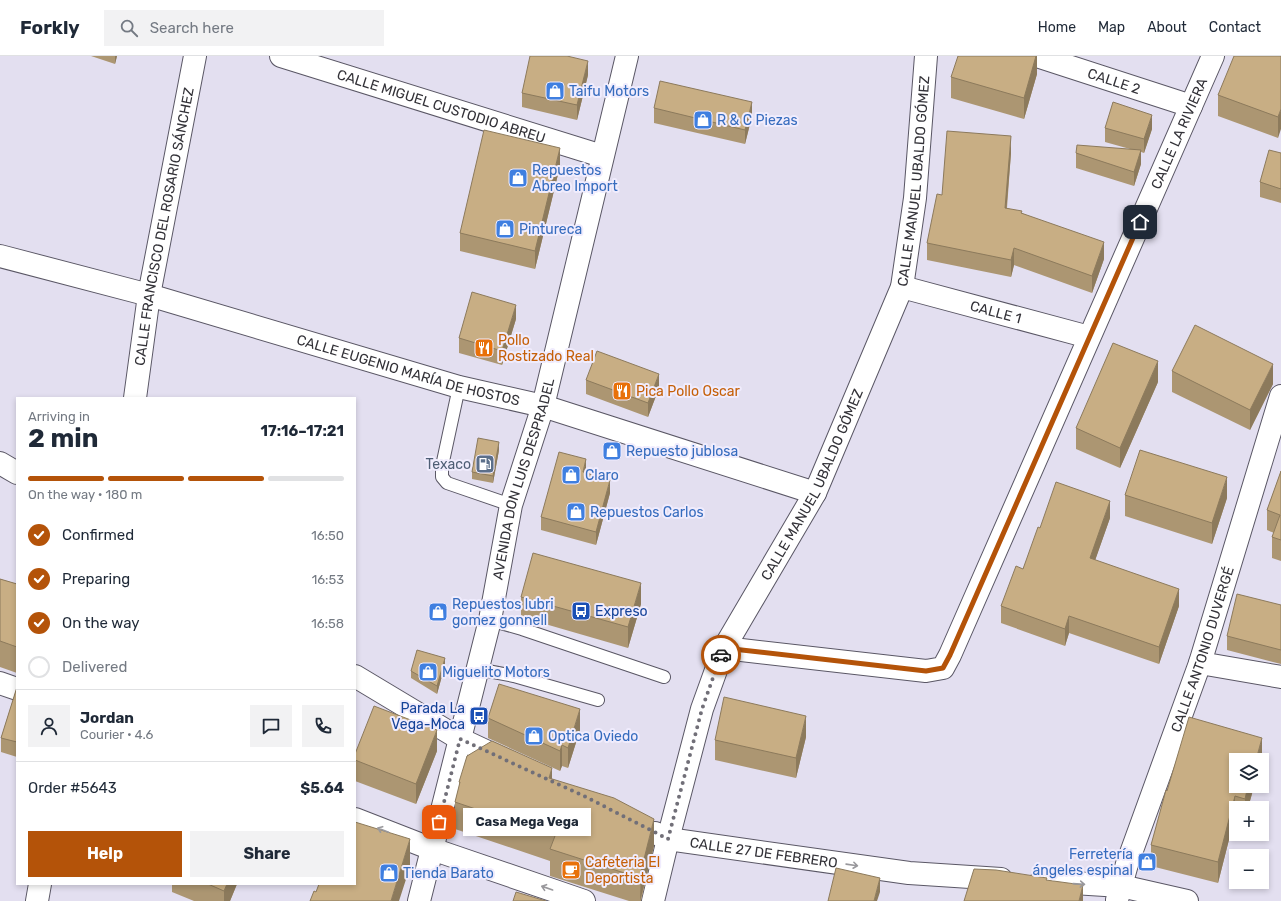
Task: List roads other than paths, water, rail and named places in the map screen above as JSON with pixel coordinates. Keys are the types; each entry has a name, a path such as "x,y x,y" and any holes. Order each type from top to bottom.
{"street":[{"name":"CALLE FRANCISCO DEL ROSARIO SÁNCHEZ","path":"135,397 149,295 195,56"},
{"name":"CALLE MIGUEL CUSTODIO ABREU","path":"281,56 602,156"},
{"name":"AVENIDA DON LUIS DESPRADEL","path":"419,901 490,620 511,505 543,406 627,56"},
{"name":"CALLE MANUEL UBALDO GÓMEZ","path":"653,901 702,709 724,648 815,494 902,287 916,198 926,56"},
{"name":"CALLE 2","path":"1037,56 1191,106"},
{"name":"CALLE LA RIVIERA","path":"724,648 926,671 943,668 1213,56"},
{"name":"CALLE EUGENIO MARÍA DE HOSTOS","path":"0,256 149,295 459,388 543,406 815,494"},
{"name":"CALLE 1","path":"902,287 1089,337"},
{"name":"CALLE ANTONIO DUVERGÉ","path":"1119,894 1127,864 1200,663 1281,396"},
{"path":"0,463 16,472"},
{"path":"1200,663 1281,677"},
{"path":"356,677 460,739 522,768"},
{"path":"0,683 16,690"},
{"path":"356,819 432,849 584,901"},
{"name":"CALLE 27 DE FEBRERO","path":"640,825 668,839 909,873 1187,901"},
{"path":"37,901 40,885"}],"lane":[{"path":"459,388 442,466 442,477 447,483 511,505"},
{"path":"490,620 522,629 664,677"},
{"path":"477,669 514,676 598,700"}],"place":[{"name":"Taifu Motors","path":"555,91"},
{"name":"R & C Piezas","path":"703,120"},
{"name":"Repuestos Abreo Import","path":"518,178"},
{"name":"Pintureca","path":"505,229"},
{"name":"Pollo Rostizado Real","path":"484,348"},
{"name":"Pica Pollo Oscar","path":"622,391"},
{"name":"Repuesto jublosa","path":"612,451"},
{"name":"Texaco","path":"485,464"},
{"name":"Claro","path":"571,475"},
{"name":"Repuestos Carlos","path":"576,512"},
{"name":"Expreso","path":"581,611"},
{"name":"Repuestos lubri gomez gonnell","path":"438,612"},
{"name":"Miguelito Motors","path":"428,672"},
{"name":"Parada La Vega-Moca","path":"479,716"},
{"name":"Optica Oviedo","path":"534,736"},
{"name":"Casa Mega Vega","path":"439,822"},
{"name":"Ferretería ángeles espinal","path":"1147,862"},
{"name":"Cafeteria El Deportista","path":"571,870"},
{"name":"Tienda Barato","path":"389,873"}]}
